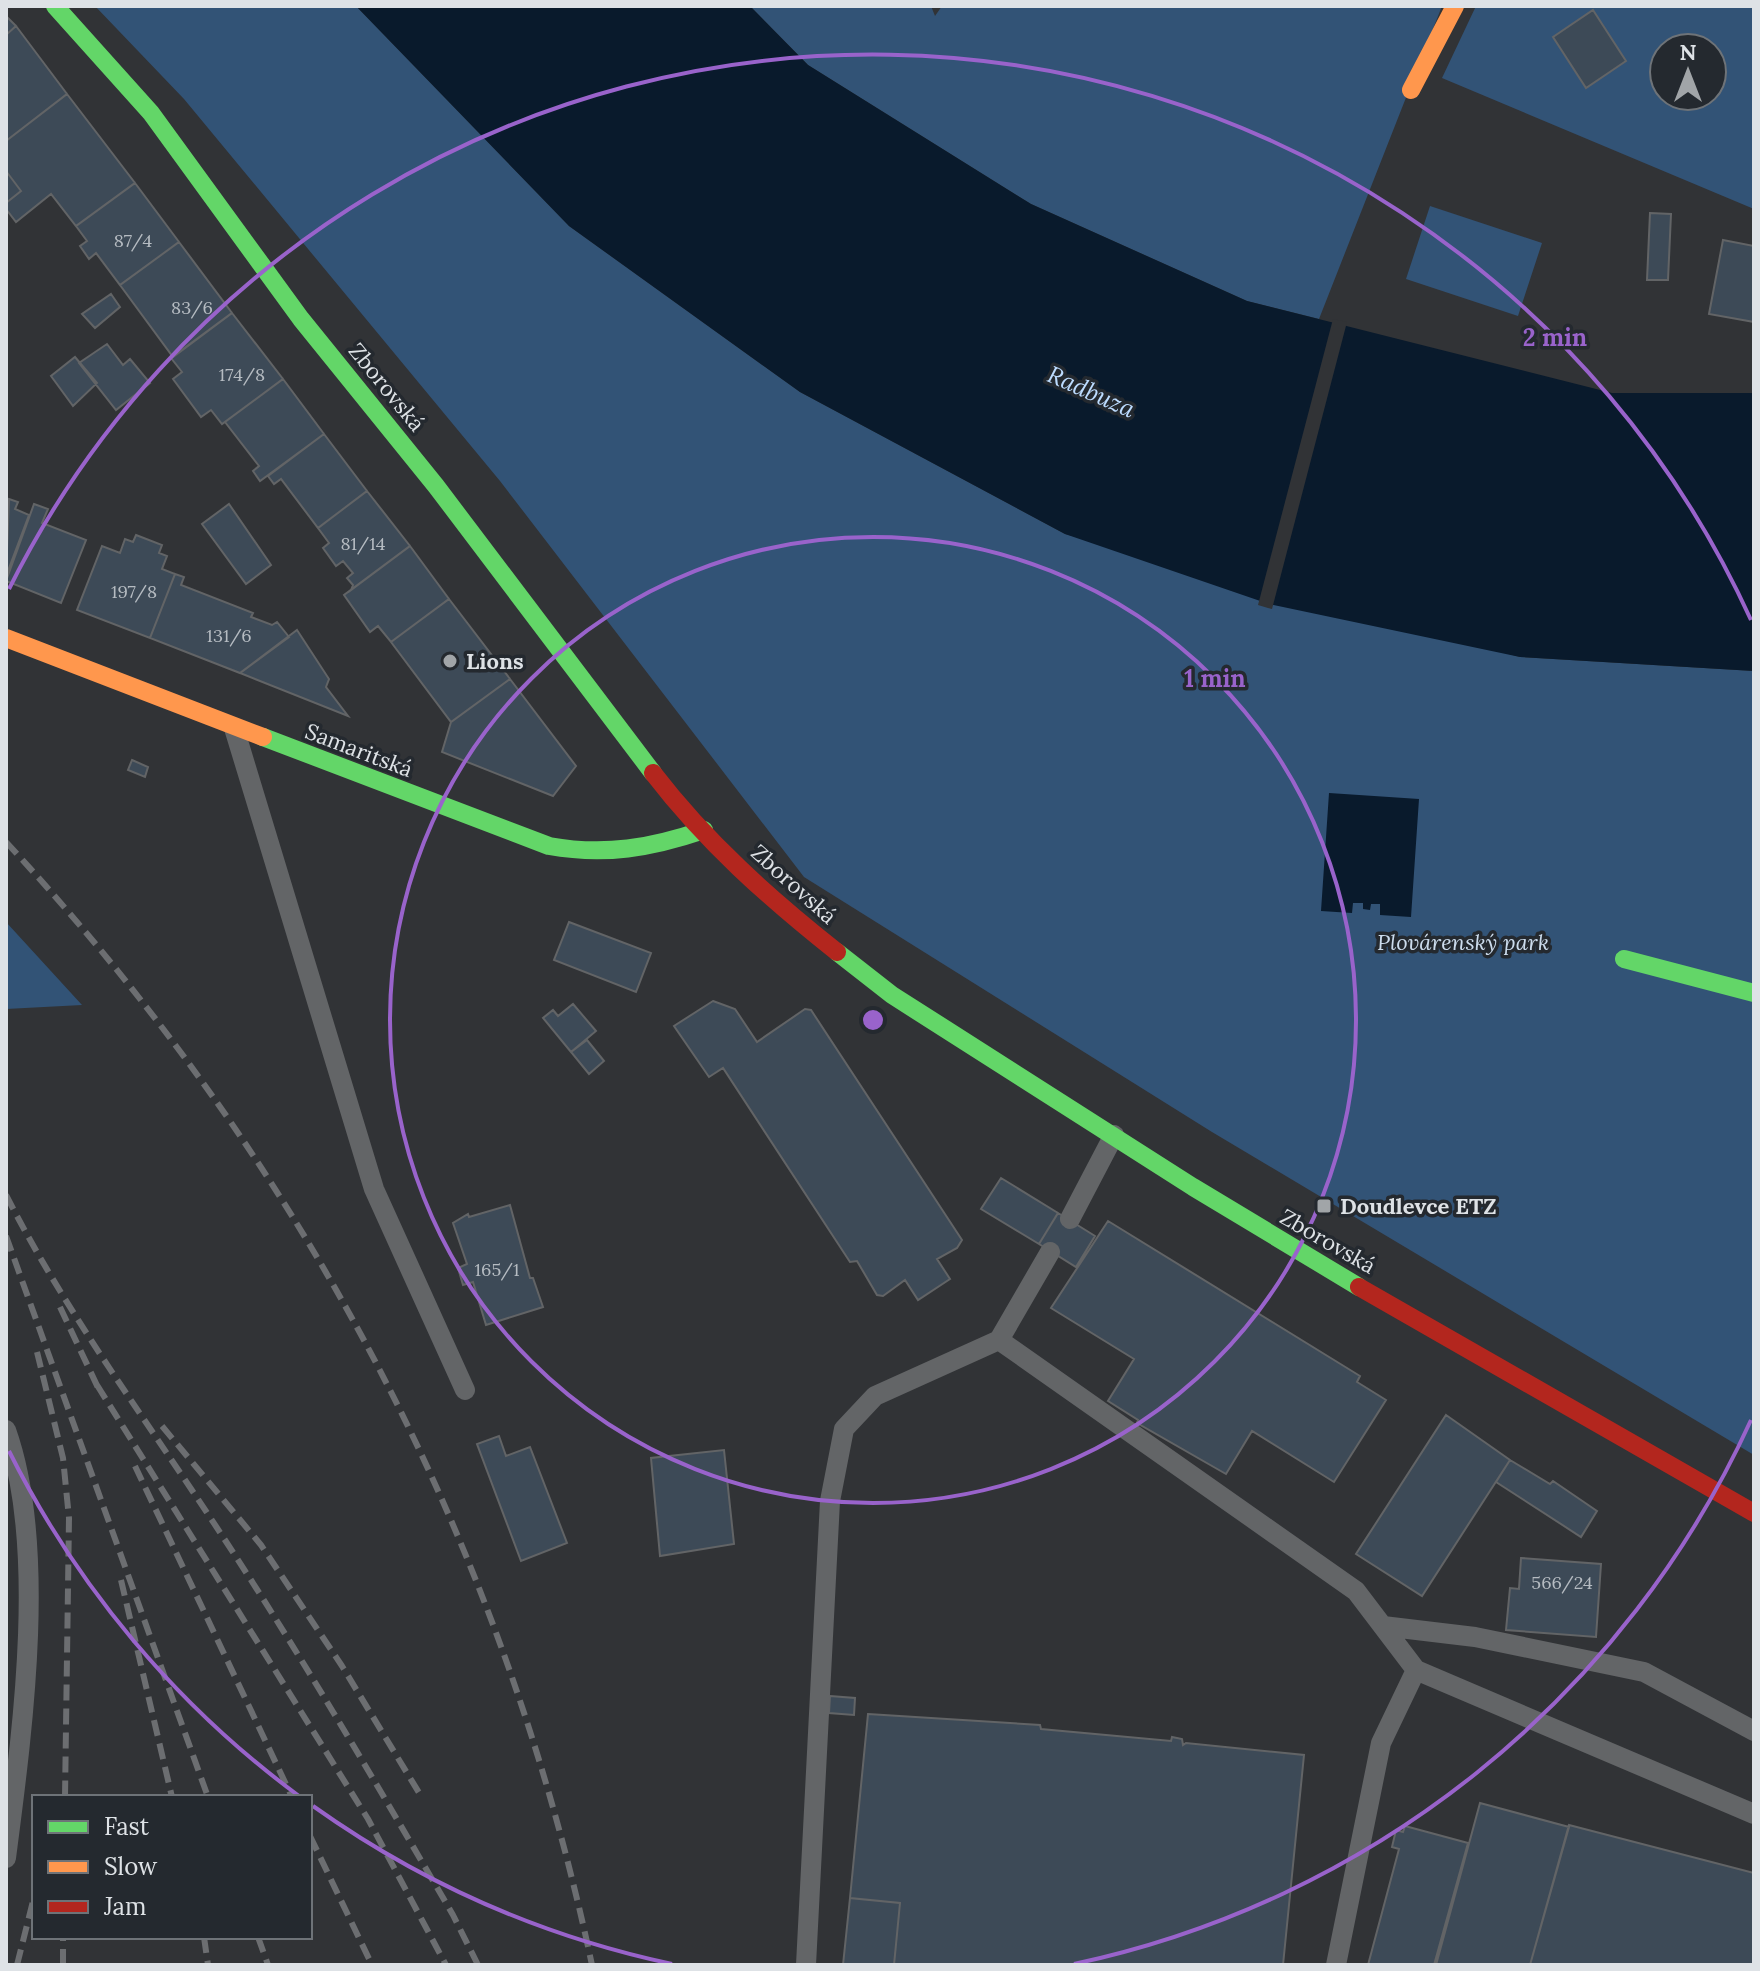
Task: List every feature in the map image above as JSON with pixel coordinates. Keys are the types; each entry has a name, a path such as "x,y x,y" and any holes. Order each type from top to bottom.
{"main road":[{"name":"Zborovská","path":"55,6 151,113 301,319 436,486 676,803 755,886 892,995 1296,1251 1754,1513"},
{"path":"1411,90 1455,6"},
{"name":"Samaritská","path":"6,638 234,728 549,846 609,855 653,848 704,830"},
{"path":"1624,959 1754,993"}],"lane":[{"path":"234,728 374,1189 465,1390"},
{"path":"1070,1219 1114,1135"},
{"path":"806,1965 830,1501 844,1429 875,1396 999,1340 1050,1252"},
{"path":"999,1340 1356,1591 1416,1670 1754,1814"},
{"path":"6,1430 19,1468 28,1651 6,1858"},
{"path":"1383,1626 1475,1637 1644,1672 1754,1731"},
{"path":"1336,1965 1381,1743 1416,1670"}],"green space":[{"name":"Plovárenský park","path":"95,6 356,6 569,226 800,392 1065,534 1520,657 1754,671 1754,1455 1212,1132 804,877 500,481 184,99"},
{"path":"750,6 931,6 935,16 942,6 1442,6 1319,319 1247,301 1031,204 808,65"},
{"path":"1476,6 1754,6 1754,209 1442,78"},
{"path":"1430,206 1542,243 1518,316 1406,279"},
{"path":"6,922 82,1005 6,1009"}],"water":[{"name":"Radbuza","path":"356,6 750,6 808,65 1031,204 1247,301 1612,393 1754,393 1754,671 1520,657 1269,604 1065,534 800,392 569,226"},
{"path":"1329,793 1419,799 1411,917 1380,915 1380,904 1371,904 1370,910 1363,909 1363,903 1353,903 1352,913 1321,911"}],"pier":[{"path":"1333,319 1347,322 1272,609 1258,605"}],"building":[{"path":"1593,10 1626,61 1586,88 1553,37"},
{"path":"6,16 16,26 6,35"},
{"path":"16,26 67,94 6,141 6,35"},
{"path":"67,94 135,183 76,226 51,194 16,222 6,209 6,203 21,191 6,171 6,141"},
{"path":"6,171 21,191 6,203"},
{"path":"135,183 179,242 120,285 96,253 89,259 80,246 87,241 76,226"},
{"path":"1650,213 1671,214 1668,280 1647,280"},
{"path":"1723,240 1754,246 1754,322 1709,314"},
{"path":"179,242 232,313 173,357 120,285"},
{"path":"111,294 120,307 95,328 82,314"},
{"path":"232,313 283,379 222,424 211,410 201,417 173,379 182,372 171,358"},
{"path":"107,344 123,365 130,359 150,383 116,410 79,363"},
{"path":"75,357 97,383 73,406 51,376"},
{"path":"283,379 324,434 260,481 253,471 259,466 225,422"},
{"path":"324,434 367,491 318,528 281,479 274,484 268,476"},
{"path":"367,491 410,546 351,590 353,585 347,578 353,573 343,561 336,566 323,548 329,543 318,528"},
{"path":"9,499 18,502 15,509 29,515 6,576"},
{"path":"34,504 48,509 42,523 86,540 61,603 6,581"},
{"path":"229,504 271,565 246,584 202,524"},
{"path":"136,535 162,545 159,553 167,556 162,569 175,574 150,638 77,610 102,546 120,553 125,539 133,542"},
{"path":"410,546 449,599 391,642 378,626 370,632 344,595"},
{"path":"175,574 184,577 181,585 253,613 251,617 272,625 277,622 289,637 240,673 150,638"},
{"name":"Lions","path":"449,599 510,679 451,722 391,642"},
{"path":"297,630 329,679 326,687 348,716 240,673"},
{"path":"510,679 576,766 553,796 442,752 451,722"},
{"path":"132,760 148,767 145,777 128,770"},
{"path":"569,922 651,953 636,992 554,960"},
{"path":"713,1001 735,1009 757,1042 805,1009 811,1010 962,1240 957,1248 937,1259 950,1279 918,1300 905,1280 883,1296 877,1295 857,1261 850,1262 723,1068 709,1077 674,1026"},
{"path":"573,1004 596,1031 571,1052 543,1018 553,1010 558,1016"},
{"path":"587,1040 604,1061 589,1074 571,1052"},
{"path":"1001,1178 1058,1213 1039,1244 981,1209"},
{"path":"510,1205 530,1278 533,1278 543,1307 486,1325 473,1282 463,1285 458,1268 467,1264 453,1223 468,1214 469,1217"},
{"path":"1058,1213 1095,1236 1076,1267 1039,1244"},
{"path":"1108,1221 1360,1376 1357,1382 1386,1400 1334,1482 1252,1431 1226,1474 1137,1423 1138,1420 1108,1401 1134,1359 1051,1308"},
{"path":"1446,1415 1510,1460 1422,1596 1356,1554"},
{"path":"499,1436 506,1456 530,1447 567,1543 521,1561 477,1444"},
{"path":"724,1450 734,1544 660,1556 651,1458"},
{"path":"1510,1460 1550,1484 1553,1481 1597,1511 1581,1537 1496,1482"},
{"path":"1521,1558 1601,1564 1596,1637 1506,1630 1510,1588 1519,1589"},
{"path":"830,1696 855,1698 854,1715 829,1713"},
{"path":"868,1714 1040,1725 1041,1729 1171,1741 1172,1737 1182,1739 1183,1745 1304,1755 1283,1965 894,1965 900,1903 850,1898"},
{"path":"1480,1803 1569,1827 1530,1965 1436,1965"},
{"path":"1569,1825 1754,1873 1754,1965 1530,1965"},
{"path":"1405,1826 1468,1843 1434,1965 1368,1965 1399,1849 1392,1847 1396,1830 1403,1832"},
{"path":"850,1898 900,1903 894,1965 843,1965"}],"railway":[{"path":"6,842 113,965 210,1093 298,1226 376,1363 445,1506 504,1654 553,1807 592,1965"},
{"path":"6,1195 82,1326 312,1677 453,1915 478,1965"},
{"path":"6,1236 207,1795"},
{"path":"60,1307 101,1394"},
{"path":"37,1352 63,1458 69,1518 65,1795"},
{"path":"97,1385 368,1819 446,1965"},
{"path":"162,1426 261,1545 342,1666 421,1796"},
{"path":"135,1466 291,1795"},
{"path":"121,1580 172,1795"},
{"path":"312,1840 372,1965"},
{"path":"17,1965 32,1905"},
{"path":"63,1939 63,1965"},
{"path":"204,1939 208,1965"},
{"path":"259,1939 268,1965"}],"traffic: fast":[{"path":"55,6 151,113 301,319 436,486 653,773"},
{"path":"263,737 549,846 609,850 665,842 704,830"},
{"path":"837,952 892,995 1193,1187 1359,1287"},
{"path":"1624,959 1754,993"}],"traffic: slow":[{"path":"1411,90 1455,6"},
{"path":"6,638 263,737"}],"traffic: jam":[{"path":"653,773 739,868 837,952"},
{"path":"1359,1287 1754,1513"}],"place":[{"name":"Lions","path":"450,661"},
{"name":"Doudlevce ETZ","path":"1324,1206"}]}
